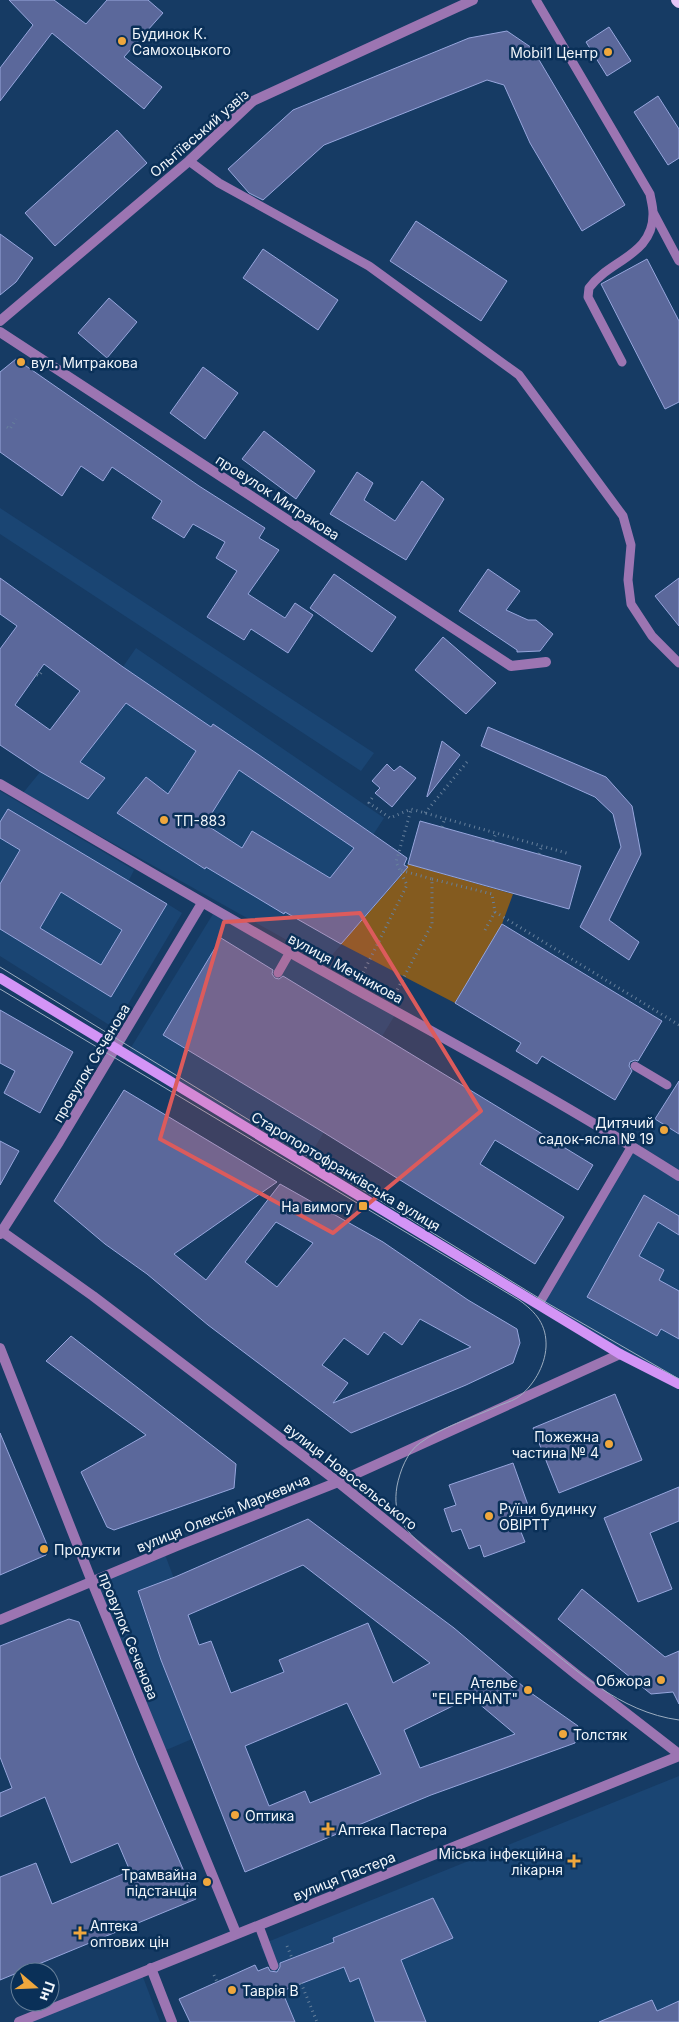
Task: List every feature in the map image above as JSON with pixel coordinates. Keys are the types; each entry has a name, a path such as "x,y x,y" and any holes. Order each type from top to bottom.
{"main road":[{"name":"Старопортофранківська вулиця","path":"0,978 620,1354 679,1384"}],"street":[{"name":"Ольгіївський узвіз","path":"0,321 189,161 253,101 473,0"},
{"name":"провулок Митракова","path":"0,332 511,666 546,662"},
{"name":"вулиця Мечникова","path":"0,784 202,903 632,1146 679,1176"},
{"name":"провулок Сєченова","path":"1,1232 59,1142 202,903"},
{"name":"вулиця Новосельського","path":"1,1232 93,1296 338,1482 679,1755"},
{"name":"провулок Сєченова","path":"0,1348 92,1582 236,1934"},
{"name":"вулиця Олексія Маркевича","path":"0,1620 338,1482 620,1354"},
{"name":"вулиця Пастера","path":"19,2022 679,1755"},
{"path":"151,1968 172,2022"}],"lane":[{"path":"536,0 650,194 654,214 679,260"},
{"path":"189,161 219,183 369,266 519,375 623,516 631,545 628,580 631,604 652,636 679,664"},
{"path":"622,362 588,297 589,288 609,268 637,252 649,234 654,214"},
{"path":"278,973 290,952"},
{"path":"635,1066 667,1085"},
{"path":"539,1304 632,1146"},
{"path":"259,1926 274,1966"}],"path":[{"path":"7,427 10,429 16,419"},
{"path":"37,675 39,676 43,670"},
{"path":"426,813 467,762"},
{"path":"372,798 369,803 390,818 411,809 570,854"},
{"path":"355,989 407,885 396,862 411,809"},
{"path":"442,827 445,818"},
{"path":"493,841 496,833"},
{"path":"539,854 542,845"},
{"path":"399,869 492,894 495,912 484,930"},
{"path":"388,1007 432,924 432,879"},
{"path":"495,912 679,1025"},
{"path":"287,1946 292,1958"},
{"path":"214,1975 217,1982"},
{"path":"301,1983 317,2022"}],"highlighted area":[{"path":"360,913 481,1111 333,1233 160,1139 224,922"}],"shaded area":[{"path":"0,508 374,753 361,771 0,534"},
{"path":"136,648 384,818 373,835 379,863 400,877 326,962 23,793 107,690"},
{"path":"0,791 134,870 129,880 182,913 114,1028 0,956"},
{"path":"408,864 513,894 502,924 455,1003 341,944 400,877"},
{"path":"213,914 395,1015 307,1160 127,1054"},
{"name":"Дитячий садок-ясла № 19","path":"679,1081 679,1170 639,1145"},
{"path":"632,1148 679,1178 679,1383 540,1304"},
{"path":"164,1552 199,1645 211,1641 241,1718 164,1751 94,1581"},
{"name":"Міська інфекційна лікарня","path":"679,1776 679,2022 295,2022 260,1945"},
{"path":"141,1972 160,2022 20,2022 44,2012 60,2012 60,2005"}],"building":[{"path":"9,0 54,0 86,24 107,0 148,0 163,13 124,57 162,87 144,109 52,33 0,101 0,68 33,25"},
{"name":"Mobil1 Центр","path":"609,27 631,61 607,76 586,42"},
{"path":"507,31 532,48 625,205 582,231 530,143 504,85 487,80 324,145 263,200 249,193 228,169 293,110 469,38"},
{"path":"658,96 679,129 679,158 668,165 634,112"},
{"path":"117,130 147,163 55,246 25,213"},
{"path":"416,221 507,281 481,321 390,261"},
{"path":"0,234 33,258 16,282 0,295"},
{"path":"263,249 338,300 318,330 243,278"},
{"path":"647,259 679,321 679,402 665,409 601,284"},
{"path":"109,298 137,322 107,358 78,333"},
{"path":"16,359 199,486 265,528 259,538 279,550 248,594 285,618 295,603 313,615 288,653 251,629 244,640 207,617 237,571 216,558 225,542 193,524 184,538 152,518 162,501 112,467 103,481 81,466 62,496 0,452 0,372"},
{"path":"203,367 238,393 205,439 170,413"},
{"path":"264,431 315,471 296,499 242,459"},
{"path":"357,472 373,483 364,500 395,521 422,481 444,499 406,560 330,514"},
{"path":"488,569 520,591 506,610 528,620 536,620 553,634 540,651 517,652 517,650 459,611"},
{"path":"334,574 396,617 372,652 310,608"},
{"path":"0,578 123,667 211,727 213,724 407,858 404,865 408,867 341,944 285,912 284,914 206,867 205,869 117,813 146,777 168,794 196,751 126,703 80,762 105,778 88,799 39,771 0,745 0,649 17,626 0,614","holes":["44,664 80,691 50,730 15,705","239,770 354,848 330,878 252,831 242,848 205,824"]},
{"path":"679,578 679,626 655,596"},
{"path":"443,637 496,683 466,714 415,670"},
{"path":"488,727 606,777 632,806 641,854 609,920 639,942 629,960 580,927 621,847 613,814 595,797 481,746"},
{"path":"442,741 460,755 427,797 427,796"},
{"path":"387,764 394,771 400,766 416,778 392,807 375,793 380,788 372,781"},
{"path":"8,809 167,904 111,997 0,929 0,884 20,850 0,838 0,822","holes":["61,892 122,930 101,965 40,928"]},
{"path":"420,821 581,866 569,909 408,864"},
{"path":"502,924 662,1021 638,1061 630,1062 629,1066 632,1071 615,1100 542,1056 537,1064 516,1051 521,1043 455,1003"},
{"path":"221,938 273,970 272,974 275,978 279,979 283,976 593,1165 578,1190 495,1140 480,1164 564,1217 535,1264 163,1035"},
{"path":"0,1010 73,1052 40,1113 4,1093 15,1071 0,1063"},
{"path":"679,1081 679,1134 655,1119"},
{"path":"124,1090 277,1182 174,1254 206,1280 280,1184 383,1242 468,1300 517,1329 520,1343 513,1363 466,1385 351,1433 208,1325 147,1274 105,1244 54,1201","holes":["276,1222 313,1243 277,1287 245,1262","420,1319 471,1347 333,1403 348,1383 322,1365 344,1338 368,1355 384,1332 402,1345"]},
{"path":"0,1141 19,1151 0,1185"},
{"path":"644,1195 679,1216 679,1235 658,1222 639,1256 664,1270 659,1280 679,1291 679,1339 661,1329 657,1336 587,1297"},
{"path":"71,1336 236,1464 234,1488 114,1530 107,1527 81,1472 146,1435 46,1361"},
{"path":"615,1394 642,1460 559,1493 533,1428"},
{"path":"0,1433 48,1547 46,1555 0,1575"},
{"name":"Руїни будинку ОВІРТТ","path":"513,1463 534,1522 519,1527 525,1542 484,1557 480,1545 469,1549 461,1529 452,1532 444,1509 456,1505 449,1485"},
{"path":"679,1487 679,1521 650,1533 672,1589 638,1602 604,1518"},
{"path":"308,1519 454,1628 531,1693 578,1726 575,1743 431,1795 245,1872 161,1660 138,1591 175,1577","holes":["303,1565 342,1595 430,1663 393,1683 368,1623 279,1660 284,1672 231,1693 211,1641 199,1645 188,1615","471,1697 515,1734 420,1768 404,1730","347,1703 381,1774 310,1803 305,1791 269,1806 245,1746"]},
{"path":"582,1589 665,1657 679,1651 679,1704 673,1692 651,1694 558,1619"},
{"path":"69,1619 79,1622 196,1899 44,1962 10,1962 10,1976 0,1980 0,1877 36,1863 52,1904 130,1871 118,1843 71,1863 45,1797 0,1817 0,1793 12,1788 0,1757 0,1646"},
{"path":"433,1898 453,1938 401,1960 426,2022 375,2022 359,1978 350,1982 344,1967 282,1991 295,2022 190,2022 179,1999 255,1965 258,1971 268,1967 270,1971 277,1972 280,1963 334,1942 333,1938"},
{"path":"652,2000 657,2011 679,2001 679,2022 599,2022"}],"tram line":[{"path":"0,967 542,1300 679,1379"},
{"path":"0,989 519,1300 531,1309 539,1320 546,1339 541,1369 533,1382 517,1398 447,1428 415,1447 405,1462 398,1480 396,1496 398,1514 411,1535 425,1548 581,1674 617,1698 637,1708 679,1720"}],"place":[{"name":"Будинок К. Самохоцького","path":"122,41"},
{"name":"Mobil1 Центр","path":"608,52"},
{"name":"вул. Митракова","path":"21,362"},
{"name":"ТП-883","path":"164,820"},
{"name":"Дитячий садок-ясла № 19","path":"664,1130"},
{"name":"На вимогу","path":"363,1206"},
{"name":"Пожежна частина № 4","path":"609,1444"},
{"name":"Руїни будинку ОВІРТТ","path":"489,1516"},
{"name":"Продукти","path":"44,1549"},
{"name":"Обжора","path":"661,1680"},
{"name":"Ательє \"ELEPHANT\"","path":"528,1690"},
{"name":"Толстяк","path":"563,1734"},
{"name":"Оптика","path":"235,1815"},
{"name":"Аптека Пастера","path":"328,1829"},
{"name":"Міська інфекційна лікарня","path":"574,1861"},
{"name":"Трамвайна підстанція","path":"207,1882"},
{"name":"Аптека оптових цін","path":"80,1933"},
{"name":"Таврія В","path":"232,1990"}]}
